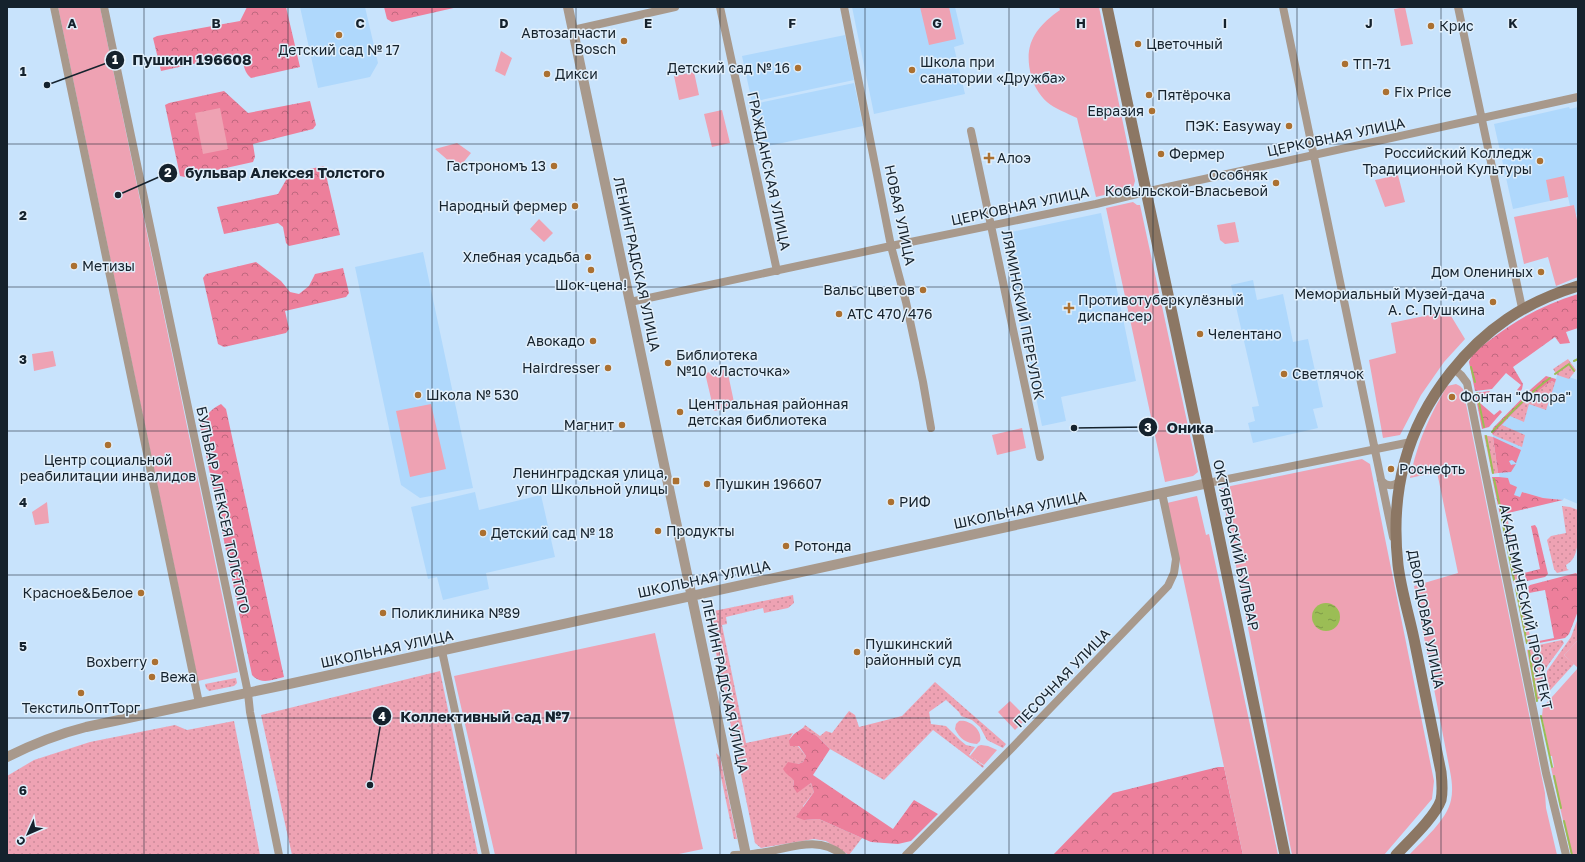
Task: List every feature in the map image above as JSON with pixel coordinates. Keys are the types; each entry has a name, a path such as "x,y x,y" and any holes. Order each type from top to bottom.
{"main road":[{"name":"ОКТЯБРЬСКИЙ БУЛЬВАР","path":"1107,7 1285,855"},
{"name":"ДВОРЦОВАЯ УЛИЦА","path":"1396,855 1435,811 1441,800 1442,785 1441,772 1398,566 1396,522 1397,500 1400,480 1411,442 1432,401 1454,369 1474,345 1522,308 1538,300 1578,286"}],"street":[{"path":"54,7 199,703"},
{"name":"БУЛЬВАР АЛЕКСЕЯ ТОЛСТОГО","path":"104,7 248,693 250,712 279,855"},
{"name":"ЛЕНИНГРАДСКАЯ УЛИЦА","path":"568,7 746,855"},
{"path":"573,30 675,7"},
{"name":"ГРАЖДАНСКАЯ УЛИЦА","path":"720,7 777,270"},
{"name":"НОВАЯ УЛИЦА","path":"844,7 891,246 906,302 931,428"},
{"path":"1283,7 1398,566"},
{"path":"1458,7 1522,308"},
{"name":"ЦЕРКОВНАЯ УЛИЦА","path":"630,302 1096,204 1578,97"},
{"name":"ЛЯМИНСКИЙ ПЕРЕУЛОК","path":"971,131 1040,457"},
{"name":"АКАДЕМИЧЕСКИЙ ПРОСПЕКТ","path":"1454,369 1467,383 1546,773 1566,855"},
{"name":"ШКОЛЬНАЯ УЛИЦА","path":"7,757 64,732 442,651 1208,483 1411,442"},
{"path":"1381,480 1387,485 1391,486 1400,480"},
{"name":"ПЕСОЧНАЯ УЛИЦА","path":"906,855 1020,740 1168,586 1174,573 1176,559 1162,493"},
{"path":"442,651 486,855"},
{"path":"734,855 759,854 800,845 814,844 827,846 842,855"}],"shaded area":[{"path":"58,7 100,7 238,672 198,681"},
{"name":"Детский сад № 17","path":"300,7 365,7 378,63 370,77 318,88"},
{"name":"Школа при санатории «Дружба»","path":"852,7 955,7 964,44 954,47 965,94 874,114"},
{"path":"920,7 949,7 956,39 929,45"},
{"path":"1059,7 1099,7 1135,181 1133,188 1096,197 1077,118 1057,109 1047,102 1039,93 1033,82 1029,64 1030,45 1038,30 1060,10"},
{"path":"1405,7 1413,44 1401,46 1394,9"},
{"name":"Детский сад № 16","path":"845,35 854,80 752,102 742,56"},
{"path":"501,51 512,58 505,76 495,71"},
{"path":"694,72 699,95 679,100 674,76"},
{"path":"854,83 863,126 763,147 754,104"},
{"name":"Российский Колледж Традиционной Культуры","path":"1569,107 1570,109 1578,107 1578,214 1576,215 1574,205 1570,206 1568,197 1513,209 1494,124"},
{"path":"220,108 228,149 203,154 195,113"},
{"path":"722,110 730,143 712,147 704,114"},
{"path":"457,143 471,153 458,169 435,149"},
{"path":"1398,175 1405,202 1385,207 1375,180"},
{"path":"1564,176 1568,197 1550,201 1546,180"},
{"path":"1133,202 1140,205 1198,472 1193,476 1165,482 1106,208"},
{"path":"1574,205 1578,225 1578,277 1556,286 1548,257 1524,264 1514,217"},
{"name":"Противотуберкулёзный диспансер","path":"1101,213 1136,381 1061,397 1066,421 1042,426 1002,234"},
{"path":"539,219 553,233 544,242 530,229"},
{"path":"1235,222 1239,242 1225,244 1220,240 1217,225"},
{"name":"Школа № 530","path":"423,252 473,488 420,498 401,485 355,267"},
{"name":"Светлячок","path":"1253,280 1257,300 1283,294 1293,342 1308,339 1323,407 1313,409 1318,428 1253,443 1248,423 1255,421 1252,407 1259,406 1231,285"},
{"path":"1448,311 1465,339 1444,362 1421,395 1400,435 1383,438 1369,360 1396,353 1391,323"},
{"path":"53,351 56,366 34,371 32,354"},
{"path":"1568,359 1576,370 1569,379 1557,375 1553,369"},
{"path":"727,369 735,407 714,411 705,373"},
{"path":"1560,374 1578,380 1578,504 1564,498 1563,500 1543,498 1522,492 1520,497 1502,492 1493,435 1517,408 1555,383 1557,375"},
{"path":"1552,381 1555,383 1546,410 1529,404 1524,422 1510,416 1534,393"},
{"path":"1456,384 1463,389 1545,793 1546,808 1557,855 1409,855 1445,815 1449,807 1452,793 1451,775 1414,586 1458,573 1437,472 1410,478 1420,441 1434,409 1447,386"},
{"path":"431,404 446,469 410,477 396,411"},
{"path":"1502,425 1525,435 1522,447 1493,435"},
{"path":"1022,428 1026,448 997,455 992,435"},
{"path":"1484,435 1493,437 1498,473 1492,474"},
{"path":"1362,459 1370,464 1434,781 1432,799 1384,855 1292,855 1221,488"},
{"name":"Детский сад № 18","path":"475,492 479,510 541,495 555,557 486,573 489,589 443,600 437,577 428,579 411,507"},
{"path":"1197,496 1206,535 1209,534 1278,855 1243,855 1167,503"},
{"path":"47,502 49,523 35,525 32,512"},
{"path":"1562,506 1578,510 1578,540 1575,556 1566,565 1567,569 1569,570 1557,573 1554,569 1547,540 1551,536 1566,533"},
{"path":"1501,519 1508,521 1520,579 1516,584 1514,584"},
{"path":"1515,588 1519,588 1521,590 1531,642 1526,644"},
{"path":"793,595 794,603 788,608 764,613 763,608 726,617 727,624 722,625 746,743 793,733 789,740 798,746 806,756 803,762 798,764 792,777 794,781 793,787 797,792 811,783 814,792 803,806 804,820 819,819 862,838 849,855 826,841 814,839 761,848 755,843 709,619 709,612"},
{"path":"1578,618 1578,640 1564,655 1574,664 1544,697 1547,671 1571,637"},
{"path":"655,633 703,849 674,855 495,855 454,676"},
{"path":"1562,640 1564,643 1544,673 1541,698 1536,700 1527,650 1539,645"},
{"path":"1578,640 1578,668 1564,655"},
{"path":"1578,668 1578,855 1571,855 1551,768 1554,767 1552,756 1550,756 1542,716 1543,707"},
{"path":"440,671 478,855 292,855 261,715"},
{"path":"236,678 237,683 234,686 209,691 206,688 205,684"},
{"path":"935,682 1006,744 1003,748 987,740 980,727 972,720 961,716 959,712 946,700 929,712 931,724 946,726 966,745 975,747 969,755 984,766 983,768 933,730 884,780 830,749 817,736 803,728 805,725 820,736 826,731 832,733 849,711 855,715 859,727 902,716"},
{"path":"1010,701 1027,718 1015,730 998,712"},
{"path":"234,721 260,855 7,855 7,776 34,760 90,742 175,725 187,730"},
{"path":"959,721 967,722 977,729 980,741 977,744 964,740 959,735 955,729 956,724"},
{"path":"981,745 997,750 984,765 970,756 978,746"},
{"path":"716,753 720,757 737,839 734,839"}],"green space":[{"path":"247,7 286,7 300,67 251,78 248,75 242,59 238,54 161,71 153,38 240,21"},
{"path":"384,7 458,7 392,22 387,19"},
{"path":"224,91 248,113 310,101 316,125 313,129 253,144 255,157 253,162 185,177 180,176 165,105"},
{"path":"324,166 340,235 289,246 286,243 283,227 278,223 224,234 217,207 278,194 290,173"},
{"path":"256,262 281,281 290,292 299,294 309,286 315,274 343,268 349,293 346,297 285,311 289,329 286,333 224,347 218,344 203,278 206,274"},
{"path":"1578,294 1578,328 1566,332 1570,343 1560,344 1555,337 1513,367 1523,384 1520,392 1517,390 1521,385 1506,373 1492,389 1475,391 1469,362 1472,356 1484,344 1500,332 1543,307"},
{"path":"1546,376 1556,379 1555,383 1552,381 1528,399 1493,435 1493,428 1531,389"},
{"path":"1490,391 1480,403 1494,415 1500,410 1502,412 1489,427 1482,429 1475,393"},
{"path":"221,404 226,409 284,677 271,680 259,680 252,675 200,426 203,419"},
{"path":"1493,437 1521,450 1516,463 1512,460 1509,461 1511,465 1516,464 1511,472 1498,473"},
{"path":"1492,477 1508,478 1510,484 1517,487 1514,495 1520,497 1522,492 1543,498 1563,500 1500,515"},
{"path":"1535,525 1548,574 1545,577 1527,581 1524,573 1540,569 1531,526"},
{"path":"1576,573 1578,575 1578,611 1569,634 1565,638 1539,643 1539,641 1554,638 1545,590 1529,593 1528,587 1530,585"},
{"path":"803,728 817,736 830,749 813,775 893,829 914,800 938,814 911,841 898,844 871,842 819,819 804,820 796,817 814,792 811,783 797,793 793,787 794,781 783,769 788,762 798,764 803,762 806,756 799,746 790,746 789,740 794,734"},
{"path":"1218,767 1224,767 1243,855 1053,855 1113,793"}],"water":[{"path":"1326,603 1332,604 1336,607 1339,611 1339,623 1336,627 1332,630 1326,631 1320,630 1316,627 1313,623 1312,617 1313,611 1316,607 1320,604"}],"waterway":[{"path":"1574,361 1578,359"},
{"path":"1555,374 1569,364 1574,371"},
{"path":"1471,367 1475,382"},
{"path":"1492,432 1527,397 1550,378"},
{"path":"1477,393 1484,427"},
{"path":"1486,436 1493,473"},
{"path":"1494,479 1501,511"},
{"path":"1502,520 1514,580"},
{"path":"1516,588 1527,643"},
{"path":"1529,651 1537,701"},
{"path":"1541,716 1552,767"},
{"path":"1554,776 1561,808"},
{"path":"1564,821 1572,855"}],"place":[{"name":"Крис","path":"1431,26"},
{"name":"Детский сад № 17","path":"339,35"},
{"name":"Автозапчасти Bosch","path":"624,41"},
{"name":"Цветочный","path":"1138,44"},
{"name":"ТП-71","path":"1345,64"},
{"name":"Детский сад № 16","path":"798,68"},
{"name":"Школа при санатории «Дружба»","path":"912,70"},
{"name":"Дикси","path":"547,74"},
{"name":"Пушкин 196608","path":"47,85"},
{"name":"Fix Price","path":"1386,92"},
{"name":"Пятёрочка","path":"1149,95"},
{"name":"Евразия","path":"1152,111"},
{"name":"ПЭК: Easyway","path":"1289,126"},
{"name":"Фермер","path":"1161,154"},
{"name":"Алоэ","path":"989,158"},
{"name":"Российский Колледж Традиционной Культуры","path":"1540,161"},
{"name":"Гастрономъ 13","path":"554,166"},
{"name":"Особняк Кобыльской-Власьевой","path":"1276,183"},
{"name":"бульвар Алексея Толстого","path":"118,195"},
{"name":"Народный фермер","path":"575,206"},
{"name":"Хлебная усадьба","path":"588,257"},
{"name":"Метизы","path":"74,266"},
{"name":"Шок-цена!","path":"591,270"},
{"name":"Дом Олениных","path":"1541,272"},
{"name":"Вальс цветов","path":"923,290"},
{"name":"Мемориальный Музей-дача А. С. Пушкина","path":"1493,302"},
{"name":"Противотуберкулёзный диспансер","path":"1069,308"},
{"name":"АТС 470/476","path":"839,314"},
{"name":"Челентано","path":"1200,334"},
{"name":"Авокадо","path":"593,341"},
{"name":"Библиотека №10 «Ласточка»","path":"668,363"},
{"name":"Hairdresser","path":"608,368"},
{"name":"Светлячок","path":"1284,374"},
{"name":"Школа № 530","path":"418,395"},
{"name":"Фонтан \"Флора\"","path":"1452,397"},
{"name":"Центральная районная детская библиотека","path":"680,412"},
{"name":"Магнит","path":"622,425"},
{"name":"Оника","path":"1074,428"},
{"name":"Центр социальной реабилитации инвалидов","path":"108,445"},
{"name":"Роснефть","path":"1391,469"},
{"name":"Ленинградская улица, угол Школьной улицы","path":"676,481"},
{"name":"Пушкин 196607","path":"707,484"},
{"name":"РИФ","path":"891,502"},
{"name":"Продукты","path":"658,531"},
{"name":"Детский сад № 18","path":"483,533"},
{"name":"Ротонда","path":"786,546"},
{"name":"Красное&Белое","path":"141,593"},
{"name":"Поликлиника №89","path":"383,613"},
{"name":"Пушкинский районный суд","path":"857,652"},
{"name":"Boxberry","path":"155,662"},
{"name":"Вежа","path":"152,677"},
{"name":"ТекстильОптТорг","path":"81,693"},
{"name":"Коллективный сад №7","path":"370,785"}]}
